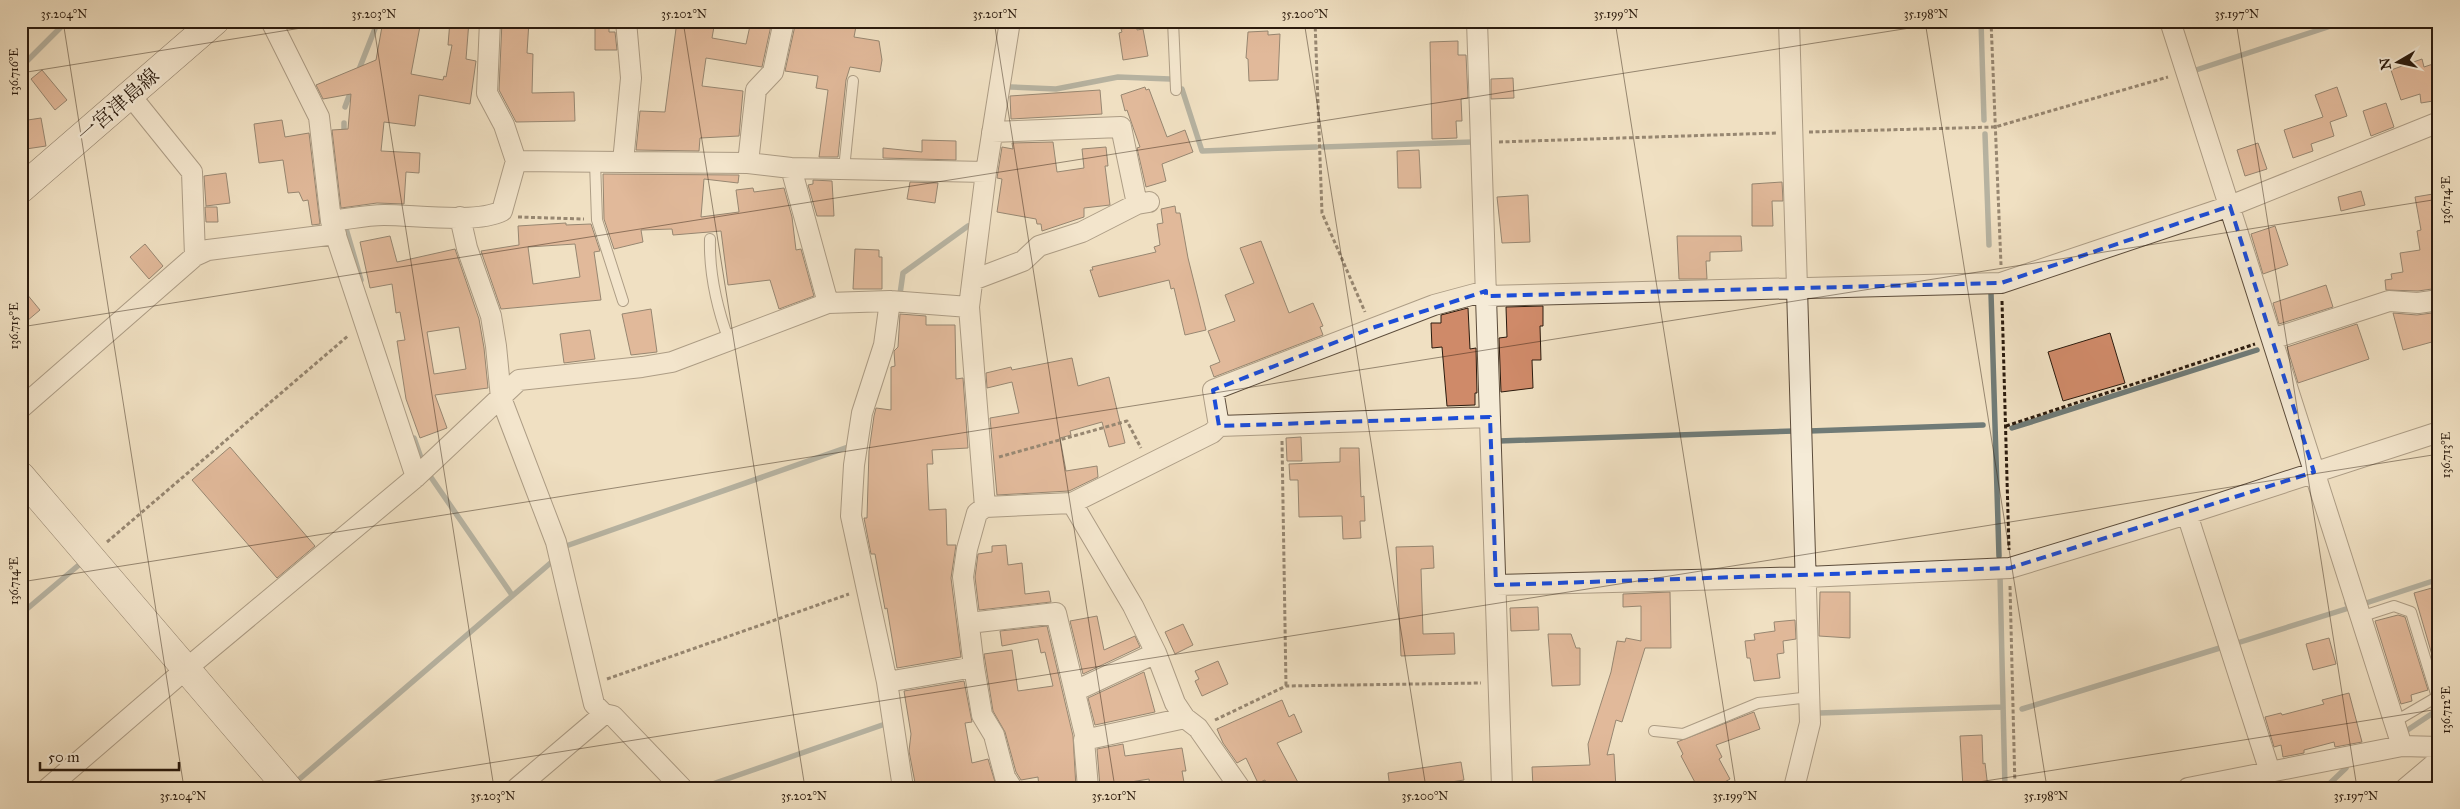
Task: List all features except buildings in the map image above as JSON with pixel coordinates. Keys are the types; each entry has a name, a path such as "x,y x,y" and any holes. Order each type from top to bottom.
{"street":[{"name":"一宮津島線","path":"21,189 215,21"},
{"path":"271,21 319,117 333,227 416,477"},
{"path":"21,408 195,256 208,250 333,227 383,215 460,217 495,214 502,211 516,161 504,125 487,93 490,21"},
{"path":"622,162 631,78 626,21"},
{"path":"748,163 756,90 773,72 784,21"},
{"path":"985,507 969,307 986,172 1010,21"},
{"path":"1478,21 1502,788"},
{"path":"1788,21 1810,698 1810,723 1794,788"},
{"path":"2170,21 2402,746"},
{"path":"130,95 192,172 195,256"},
{"path":"1220,426 1212,390 1434,305 1486,293 2001,283 2230,206 2439,122"},
{"path":"973,280 1024,261 1039,246 1082,232 1143,203 1121,127 992,132"},
{"path":"516,161 748,163 791,168 986,172"},
{"path":"791,168 828,303"},
{"path":"460,217 467,248 490,316 496,346 501,398 556,542 588,685 594,704 604,714 613,716 682,788"},
{"path":"2272,339 2389,301 2418,303 2439,300"},
{"path":"890,301 884,345 862,413 854,465 851,516 887,682 903,788"},
{"path":"48,788 186,669 416,477 519,380 642,368 672,362 828,303 890,301 969,307"},
{"path":"1012,788 1005,777 994,735 982,715 974,667 963,577 967,549 976,513 985,507 1072,503 1212,433 1220,426 1490,417"},
{"path":"1496,585 1806,577 2010,568 2187,514 2439,432"},
{"path":"21,476 288,788"},
{"path":"1072,503 1133,606 1156,654 1175,703 1240,788"},
{"path":"2187,514 2270,772"},
{"path":"969,623 1056,613 1086,739 1084,740 1088,788"},
{"path":"1075,691 1156,654"},
{"path":"887,682 974,667"},
{"path":"517,788 604,714"},
{"path":"1086,739 1192,723"},
{"path":"2188,788 2402,746 2439,747"},
{"path":"2406,788 2439,760"}],"lane":[{"path":"1174,21 1176,90"},
{"path":"844,169 853,81"},
{"path":"596,162 597,220 623,301"},
{"path":"710,239 717,310 729,341"},
{"path":"2360,617 2394,606 2411,612 2438,697 2394,722"},
{"path":"1654,731 1683,734 1751,704 1810,698"}],"path":[{"path":"1315,21 1322,213 1372,328"},
{"path":"1991,21 2006,426 2015,788"},
{"path":"1481,143 1995,127 2186,72"},
{"path":"495,214 504,217 597,220"},
{"path":"90,557 364,321"},
{"path":"2006,426 2272,339"},
{"path":"982,459 1002,456 1127,421 1150,464"},
{"path":"1282,424 1286,686"},
{"path":"588,685 866,588"},
{"path":"1192,723 1286,686 1499,683"}],"highlighted area":[{"path":"2230,206 2314,472 2010,568 1496,585 1490,417 1219,426 1213,390 1372,328 1486,291 1486,296 2001,283"}],"waterway":[{"path":"21,67 67,21"},
{"path":"358,72 378,21"},
{"path":"1981,21 1984,120"},
{"path":"2193,71 2346,21"},
{"path":"1011,87 1056,89 1118,77 1170,79"},
{"path":"345,107 352,88"},
{"path":"1182,89 1202,151 1316,147"},
{"path":"344,123 344,137"},
{"path":"1985,134 1989,245"},
{"path":"1323,147 1472,142"},
{"path":"345,225 361,280"},
{"path":"900,294 903,273 968,226"},
{"path":"1991,293 1999,556"},
{"path":"2012,428 2257,350"},
{"path":"1809,431 1983,425"},
{"path":"1499,441 1794,431"},
{"path":"414,438 421,458"},
{"path":"566,546 848,447"},
{"path":"428,473 512,595"},
{"path":"296,782 554,560"},
{"path":"21,614 80,564"},
{"path":"2000,575 2005,788"},
{"path":"2363,604 2439,579"},
{"path":"2234,644 2349,608 2347,603"},
{"path":"2022,709 2223,647"},
{"path":"1819,713 2003,707"},
{"path":"2403,733 2439,709"},
{"path":"701,788 888,723"},
{"path":"2325,788 2346,768"}]}
